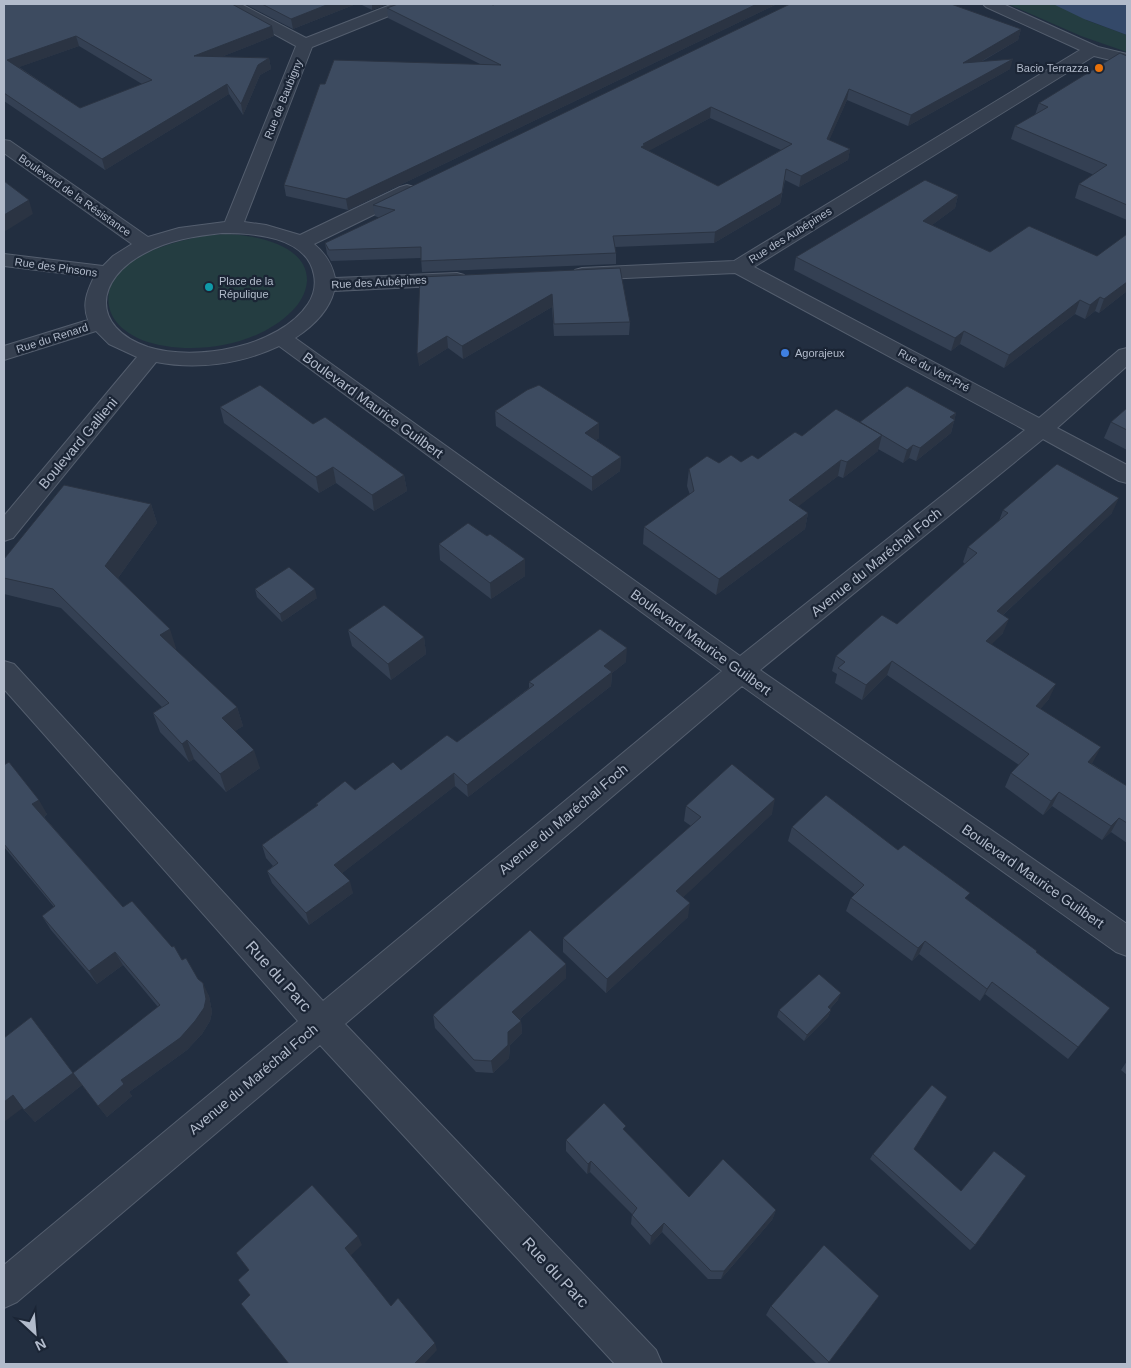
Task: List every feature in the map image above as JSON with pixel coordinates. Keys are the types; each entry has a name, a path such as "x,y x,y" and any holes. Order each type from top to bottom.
{"street":[{"path":"230,4 305,44"},
{"name":"Rue de Baubigny","path":"232,227 305,44 406,4"},
{"path":"991,4 1092,50 1127,59"},
{"name":"Rue des Aubépines","path":"562,274 739,267 1092,50"},
{"name":"Boulevard de la Résistance","path":"4,145 146,245"},
{"path":"300,243 426,182"},
{"path":"232,227 273,232 300,243 316,255 325,275 325,285 320,300 309,316 280,337 248,350 218,356 187,358 152,354 119,341 100,322 96,310 96,298 99,286 108,274 121,260 146,245 168,236 191,230 232,227"},
{"name":"Rue des Pinsons","path":"4,260 108,274"},
{"name":"Rue du Vert-Pré","path":"739,267 1127,475"},
{"name":"Rue des Aubépines","path":"325,285 473,278"},
{"name":"Rue du Renard","path":"4,353 100,322"},
{"name":"Boulevard Maurice Guilbert","path":"280,337 741,671 1127,942"},
{"name":"Boulevard Gallieni","path":"4,532 152,354"},
{"name":"Avenue du Maréchal Foch","path":"4,1288 741,671 1042,428 1127,355"},
{"name":"Rue du Parc","path":"4,671 321,1022 642,1364"}],"green space":[{"path":"1008,4 1086,4 1086,20 1127,35 1127,52 1081,36"},
{"path":"226,234 250,237 277,244 299,258 305,268 307,281 302,298 292,311 277,323 260,333 241,340 200,348 180,348 142,340 131,335 113,318 109,306 110,288 118,273 133,261 151,251 191,238"}],"water":[{"path":"1053,4 1127,4 1127,35 1084,19"}],"building":[{"path":"4,4 232,4 272,26 194,56 269,58 258,65 241,104 227,84 102,159 4,93","holes":["76,36 152,80 80,108 7,60"]},
{"path":"262,4 329,4 291,19"},
{"path":"398,4 757,4 346,199 284,185 320,84 325,84 334,60 501,65 387,8"},
{"path":"790,4 951,4 1021,29 963,63 1013,59 911,115 849,89 827,139 850,149 801,176 786,169 782,193 715,232 613,236 616,253 421,261 421,247 329,250 325,243 395,210 373,205","holes":["711,107 792,144 718,186 641,147 645,145 643,144"]},
{"path":"1120,53 1127,56 1127,205 1079,184 1107,165 1015,126 1048,107 1039,103"},
{"path":"925,180 958,195 923,221 990,252 1029,226 1097,256 1127,234 1127,282 1104,299 1100,297 1090,305 1080,300 1009,355 964,331 955,338 796,257"},
{"path":"4,181 29,200 4,215"},
{"path":"620,268 630,322 554,324 552,294 462,346 447,336 417,354 420,277"},
{"path":"260,385 313,424 325,417 404,475 372,495 333,467 316,477 220,407"},
{"path":"539,385 599,423 585,433 621,457 592,477 495,411 527,390"},
{"path":"907,386 956,413 950,417 955,420 920,448 913,445 907,450 860,422"},
{"path":"1127,408 1127,430 1111,422"},
{"path":"836,409 882,435 847,462 841,460 789,500 808,513 719,579 644,527 694,491 689,469 707,456 719,463 731,455 741,462 752,455 758,459 795,432 802,436"},
{"path":"1057,464 1119,498 997,611 1009,619 986,641 1056,684 1036,706 1101,747 1088,762 1127,786 1127,823 1119,818 1111,826 1059,792 1051,801 1011,773 1029,754 892,661 866,685 838,668 845,662 836,656 882,615 897,624 977,553 968,547 1008,513 1003,510"},
{"path":"64,485 151,504 105,566 170,629 160,635 237,707 222,718 254,750 220,774 187,740 182,744 153,713 169,703 53,589 4,578 4,559"},
{"path":"468,523 487,536 490,534 525,559 490,583 439,544"},
{"path":"289,567 315,589 280,614 255,589"},
{"path":"384,605 424,637 388,664 348,630"},
{"path":"600,629 627,648 604,666 612,672 467,785 454,773 334,865 350,881 306,913 267,871 278,863 262,845 318,805 316,804 345,781 355,790 393,762 401,770 447,735 457,742 534,685 529,682"},
{"path":"9,762 39,800 32,804 123,907 132,901 172,947 174,946 182,960 186,958 198,979 203,983 206,999 204,1008 195,1021 180,1038 121,1080 124,1084 98,1106 73,1073 160,1005 115,952 89,971 42,916 55,906 4,844 4,765"},
{"path":"732,764 775,799 676,891 690,903 607,979 563,938 701,817 686,806"},
{"path":"826,795 898,850 904,845 970,893 965,898 1110,1008 1078,1047 992,982 987,989 925,941 918,948 851,898 864,885 792,827"},
{"path":"530,930 566,964 512,1012 521,1021 508,1032 508,1045 491,1061 474,1060 433,1015"},
{"path":"819,974 841,993 828,1007 831,1010 807,1035 779,1010"},
{"path":"31,1017 73,1073 24,1110 13,1095 4,1102 4,1038"},
{"path":"932,1085 947,1097 914,1149 961,1191 994,1151 1026,1176 975,1245 873,1154"},
{"path":"604,1103 626,1126 623,1129 689,1197 723,1159 776,1210 724,1271 711,1271 664,1223 651,1236 632,1215 637,1208 591,1161 588,1164 566,1140"},
{"path":"312,1185 358,1236 345,1248 391,1306 398,1298 435,1343 414,1364 289,1364 241,1304 250,1295 238,1280 249,1270 236,1253"},
{"path":"824,1245 879,1296 829,1362 771,1306"}],"place":[{"name":"Bacio Terrazza","path":"1099,68"},
{"name":"Place de la Répulique","path":"209,287"},
{"name":"Agorajeux","path":"785,353"}]}
